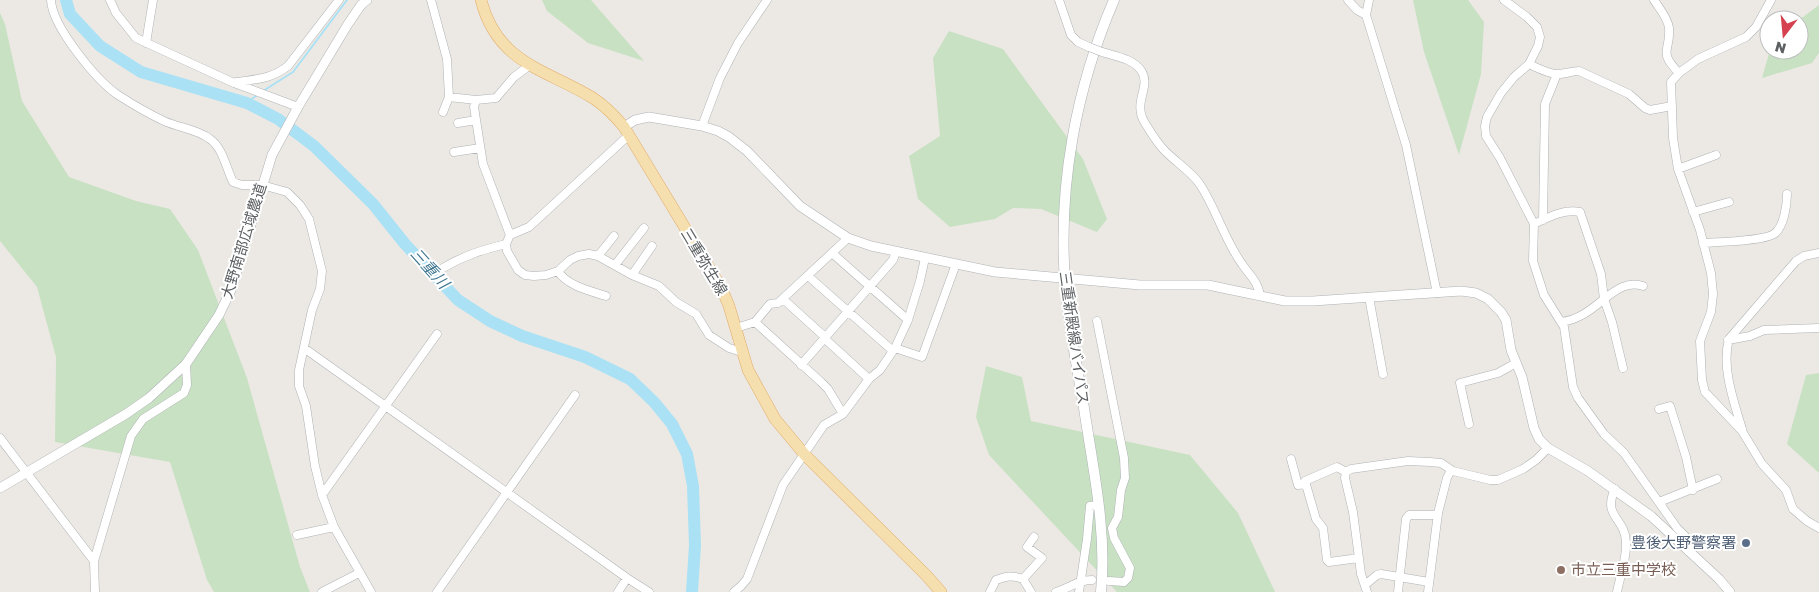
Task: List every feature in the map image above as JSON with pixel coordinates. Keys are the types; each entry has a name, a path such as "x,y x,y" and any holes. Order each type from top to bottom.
{"main road":[{"name":"三重弥生線","path":"481,0 496,34 505,47 516,57 594,99 605,107 626,131 691,241 722,289 736,328 742,352 756,387 775,419 805,455 941,592"},
{"name":"三重新殿線バイパス","path":"1101,592 1103,549 1099,505 1065,278 1064,229 1066,186 1074,128 1095,48 1114,0"}],"street":[{"path":"51,0 51,7 68,39 98,77 117,94 165,122 200,133 211,139 219,148 233,182 242,185 262,185 287,192 300,205 309,218 322,271 320,288 312,310 298,370 299,386 306,406 315,466 322,495 334,527 371,592"},
{"path":"110,0 116,13 136,38 297,109"},
{"path":"146,43 154,0"},
{"path":"234,82 268,78 278,74 288,66 339,0"},
{"name":"大野南部広域農道","path":"0,488 126,414 149,398 186,364 219,315 231,290 272,155 348,24 361,5 367,0"},
{"path":"431,0 447,59 449,97 443,112"},
{"path":"702,126 720,78 738,44 767,0"},
{"path":"1059,0 1071,35 1078,42 1136,64 1143,73 1143,90 1139,104 1140,113 1144,121 1165,150 1198,182 1234,251 1255,280 1260,296"},
{"path":"1348,0 1357,10 1366,15"},
{"path":"1369,0 1366,15 1406,145 1437,293"},
{"path":"1504,0 1537,27 1540,37 1538,46 1529,64 1514,77 1488,117 1486,136 1500,158 1534,224 1533,261 1544,295 1564,327 1573,387 1578,398 1604,434 1624,453 1677,528 1689,540 1688,551"},
{"path":"1654,0 1665,16 1669,28 1666,53 1669,62 1679,73"},
{"path":"1771,0 1756,27 1746,36 1698,60 1679,73 1671,82 1673,138 1678,169 1711,273 1713,294 1710,312 1700,341 1702,380 1705,392 1742,431 1762,464 1786,490 1793,509 1819,528"},
{"path":"1529,64 1556,74 1579,71 1629,94 1650,110 1672,106"},
{"path":"449,97 476,100 496,98 514,77 530,65"},
{"path":"1543,220 1545,104 1556,74"},
{"path":"476,100 474,107 483,164 510,235"},
{"path":"742,352 729,348 709,335 696,314 676,302 659,286 632,275 598,256 589,254 578,256 570,260 558,271 534,276 525,274 518,270 508,251 506,244 510,235 529,227 635,120 649,117 702,126 718,131 738,143 800,206 848,238 896,252 995,272 1140,285 1208,285 1294,301 1461,291 1476,293 1488,299 1506,320 1511,350 1522,376 1534,428 1539,438 1548,448 1615,489 1651,516 1719,579 1730,592"},
{"path":"458,123 476,120"},
{"path":"454,152 480,148"},
{"path":"1678,169 1716,155"},
{"path":"1703,243 1773,235 1778,230 1788,208 1787,194"},
{"path":"1693,212 1729,202"},
{"path":"1534,224 1560,212 1580,212 1601,274 1604,299 1612,322 1623,368"},
{"path":"615,265 644,228"},
{"path":"598,256 614,236"},
{"path":"736,328 755,322 770,304 778,303 848,238"},
{"path":"443,268 461,257 474,252 506,244"},
{"path":"632,275 652,246"},
{"path":"801,364 893,260 896,252"},
{"path":"832,253 908,320"},
{"path":"1742,431 1728,372 1726,347 1728,340 1734,330 1796,261 1804,256 1819,253"},
{"path":"734,592 747,579 783,485 824,425 843,414 869,379 880,370 894,350 908,320 925,258"},
{"path":"808,276 894,350 922,356 956,264"},
{"path":"558,271 562,278 606,296"},
{"path":"1561,322 1571,321 1593,308 1620,287 1632,284 1643,286"},
{"path":"1369,297 1383,374"},
{"path":"782,299 869,379"},
{"path":"1097,320 1124,458 1125,478 1121,490 1118,517 1112,528 1114,538 1130,568 1128,578 1124,582 1109,581"},
{"path":"755,322 828,389 843,414"},
{"path":"1728,340 1750,336 1764,330 1819,328"},
{"path":"322,495 437,334"},
{"path":"304,348 649,592"},
{"path":"1469,424 1460,383 1498,373 1516,363"},
{"path":"95,592 94,561 131,436 143,419 184,393 187,385 186,364"},
{"path":"437,592 576,395"},
{"path":"1659,410 1670,406 1686,457 1693,490"},
{"path":"0,438 28,472 94,561"},
{"path":"1346,472 1351,469 1408,461 1441,464 1451,470 1490,480 1498,480 1523,469 1548,448"},
{"path":"1292,459 1298,485 1305,484 1305,481 1337,467 1346,472"},
{"path":"1428,592 1438,515 1447,478 1451,470"},
{"path":"1346,472 1345,478 1353,512 1361,574 1366,589"},
{"path":"1658,502 1718,479"},
{"path":"1305,484 1316,518 1323,528 1327,560 1329,562 1359,558"},
{"path":"1615,489 1610,499 1610,509 1622,528 1626,540 1627,554 1618,592"},
{"path":"1079,592 1090,506 1099,505"},
{"path":"1398,592 1398,576 1406,519 1409,515 1438,515"},
{"path":"297,535 334,527"},
{"path":"1023,580 1042,558 1027,547 1034,536"},
{"path":"322,592 360,573"},
{"path":"1366,589 1376,575 1398,576 1429,582"},
{"path":"990,592 996,580 1005,576 1012,576 1023,580 1031,592"},
{"path":"618,592 627,578"},
{"path":"1056,592 1068,589 1081,580 1092,580"}],"green space":[{"path":"542,0 591,0 644,61 588,43 547,11"},
{"path":"1413,0 1468,0 1484,22 1481,74 1459,155 1424,52"},
{"path":"1819,5 1819,53 1812,63 1762,78 1767,60 1809,60 1809,12"},
{"path":"0,13 5,24 22,101 69,177 136,201 170,209 198,250 247,378 300,567 310,592 214,592 207,580 170,462 55,442 56,357 37,287 0,241"},
{"path":"949,31 1003,49 1083,159 1107,219 1097,232 1041,209 1013,208 995,219 950,227 918,199 909,156 940,136 933,58"},
{"path":"986,366 1022,377 1031,421 1190,455 1238,513 1275,592 1117,592 989,455 976,417"},
{"path":"1819,373 1819,473 1787,444 1806,375"}],"waterway":[{"name":"三重川","path":"66,0 70,14 100,46 141,72 247,103 278,119 314,146 373,204 405,244 458,300 490,321 522,336 585,357 630,379 654,402 672,424 687,454 693,486 695,545 692,592"},
{"path":"263,91 293,72 347,0"},
{"path":"247,103 257,95"}],"place":[{"name":"豊後大野警察署","path":"1746,543"},
{"name":"市立三重中学校","path":"1561,570"}]}
